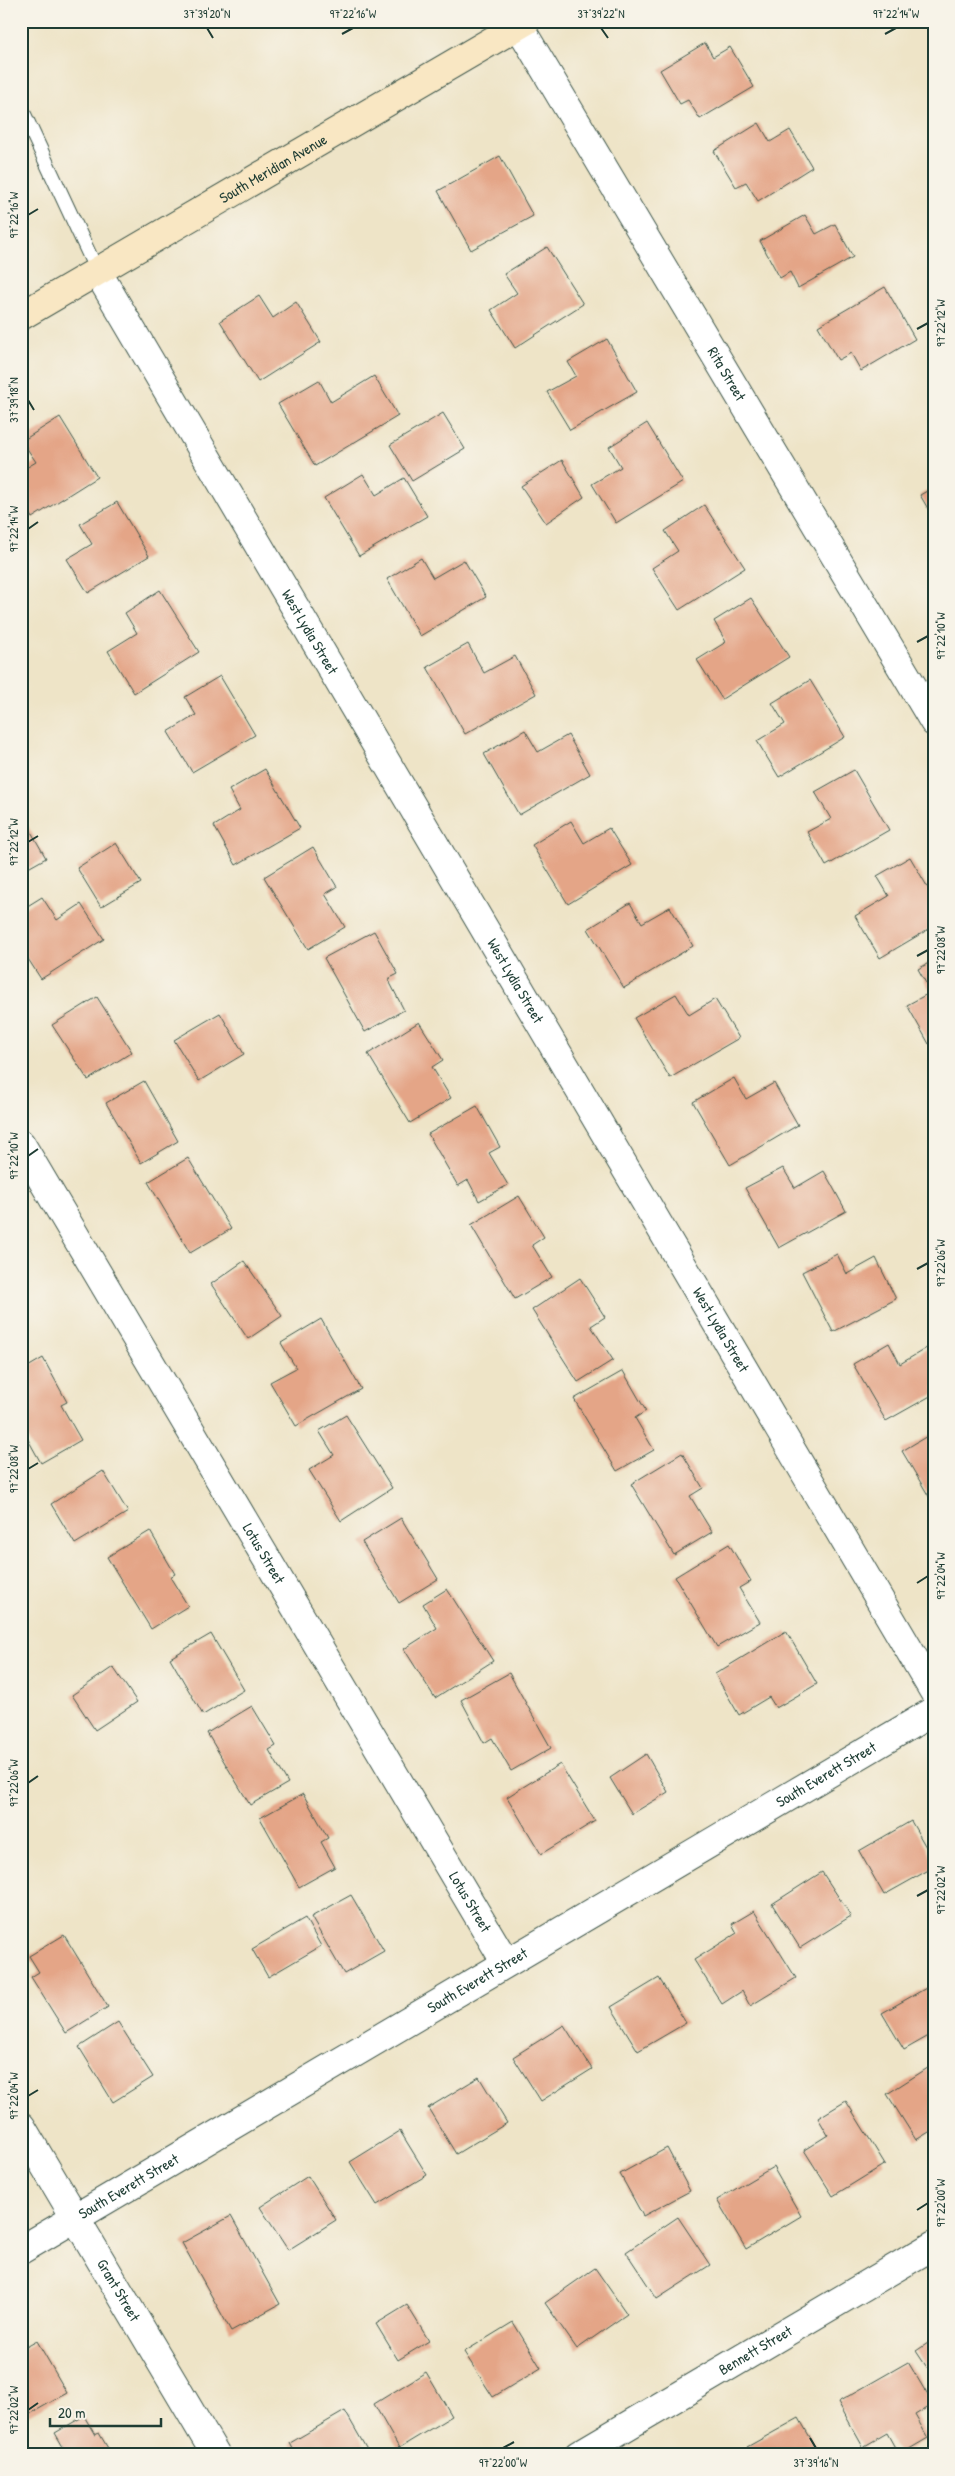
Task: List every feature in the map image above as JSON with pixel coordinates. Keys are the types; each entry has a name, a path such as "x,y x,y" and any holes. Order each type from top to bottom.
{"main road":[{"name":"South Meridian Avenue","path":"21,316 520,23"}],"street":[{"name":"Rita Street","path":"520,23 934,722"},
{"name":"West Lydia Street","path":"96,271 934,1692"},
{"name":"Lotus Street","path":"21,1144 506,1963"},
{"name":"South Everett Street","path":"21,2250 934,1710"},
{"name":"Grant Street","path":"21,2126 216,2455"},
{"name":"Bennett Street","path":"578,2455 934,2245"}],"lane":[{"path":"21,108 96,271"}],"building":[{"path":"705,43 713,57 730,47 754,87 700,119 688,100 680,104 660,70"},
{"path":"759,123 770,142 790,130 812,167 758,201 746,182 736,187 714,151"},
{"path":"500,156 533,216 471,250 438,191"},
{"path":"805,215 816,234 835,224 853,257 798,288 790,272 780,278 760,241"},
{"path":"547,247 583,304 515,348 491,310 517,293 504,274"},
{"path":"885,287 915,339 861,371 851,353 838,360 818,326"},
{"path":"259,296 273,318 296,302 321,342 258,382 220,321"},
{"path":"607,339 637,392 570,430 547,392 576,376 568,362"},
{"path":"374,376 398,416 315,466 278,404 319,380 331,402"},
{"path":"443,413 465,449 412,481 390,445"},
{"path":"60,417 97,477 32,518 21,500 21,471 36,462 22,441"},
{"path":"647,423 683,482 616,523 592,484 621,467 609,447"},
{"path":"562,460 584,497 546,523 521,486"},
{"path":"363,474 376,495 404,478 427,516 359,556 324,498"},
{"path":"934,487 934,519 920,495"},
{"path":"117,502 149,556 88,593 67,559 92,544 80,524"},
{"path":"704,505 745,568 679,610 652,568 678,551 665,531"},
{"path":"421,558 433,578 464,560 486,597 420,636 387,579"},
{"path":"160,590 199,652 134,693 108,651 137,633 125,613"},
{"path":"751,598 789,657 722,699 697,660 726,642 714,621"},
{"path":"468,644 484,673 515,656 536,694 465,734 427,667"},
{"path":"220,676 255,735 192,772 168,732 196,715 185,697"},
{"path":"810,680 845,737 779,777 757,741 785,724 772,703"},
{"path":"525,730 538,752 568,735 590,774 519,815 484,754"},
{"path":"265,769 300,828 236,865 214,826 240,810 229,790"},
{"path":"854,770 889,830 826,866 807,832 831,819 815,792"},
{"path":"21,814 46,858 21,872"},
{"path":"571,821 584,843 609,828 632,865 568,904 532,845"},
{"path":"116,843 141,883 101,907 77,868"},
{"path":"313,847 337,887 325,894 345,927 308,949 264,877"},
{"path":"910,857 934,898 934,926 880,958 855,916 889,896 877,876"},
{"path":"42,897 57,920 81,904 104,939 41,979 21,948 21,910"},
{"path":"630,903 642,923 670,907 693,946 624,988 588,929"},
{"path":"374,931 398,974 388,979 404,1010 365,1032 324,958"},
{"path":"934,960 934,1041 929,1044 907,1005 931,992 918,969"},
{"path":"676,994 689,1015 715,999 739,1038 670,1078 634,1018"},
{"path":"97,997 132,1052 88,1080 52,1025"},
{"path":"220,1013 244,1054 199,1081 174,1040"},
{"path":"419,1022 443,1060 432,1067 451,1098 410,1123 368,1054"},
{"path":"734,1078 746,1099 774,1083 798,1125 730,1165 693,1102"},
{"path":"144,1081 178,1141 141,1163 106,1103"},
{"path":"477,1106 500,1147 489,1153 508,1185 479,1201 468,1180 458,1186 428,1134"},
{"path":"188,1158 231,1229 190,1253 148,1182"},
{"path":"783,1168 795,1188 824,1171 846,1211 779,1248 745,1188"},
{"path":"519,1196 544,1237 532,1245 552,1277 515,1299 471,1225"},
{"path":"837,1254 847,1274 876,1258 896,1299 833,1332 802,1272"},
{"path":"244,1261 282,1316 248,1339 211,1284"},
{"path":"580,1278 605,1317 591,1326 613,1360 578,1382 532,1310"},
{"path":"321,1319 361,1389 296,1426 270,1382 296,1368 281,1343"},
{"path":"21,1330 28,1342 21,1346"},
{"path":"889,1343 900,1364 930,1346 934,1352 934,1394 886,1421 853,1364"},
{"path":"43,1358 67,1402 61,1405 81,1440 41,1463 21,1427 21,1371"},
{"path":"623,1371 646,1411 635,1418 654,1450 617,1471 574,1399"},
{"path":"346,1415 392,1488 341,1521 309,1470 334,1455 319,1431"},
{"path":"934,1432 934,1505 902,1451"},
{"path":"682,1453 703,1488 690,1496 712,1532 674,1555 631,1484"},
{"path":"103,1471 128,1512 75,1544 51,1504"},
{"path":"401,1518 438,1579 399,1603 362,1542"},
{"path":"150,1531 175,1574 170,1577 188,1606 151,1629 107,1557"},
{"path":"729,1544 751,1581 739,1588 760,1622 717,1647 675,1577"},
{"path":"447,1589 493,1661 435,1698 404,1649 437,1628 423,1604"},
{"path":"786,1631 817,1684 776,1708 769,1697 739,1715 715,1674"},
{"path":"211,1634 244,1690 203,1715 170,1658"},
{"path":"113,1667 137,1702 95,1730 72,1695"},
{"path":"509,1673 551,1748 511,1771 492,1738 484,1743 461,1700"},
{"path":"252,1706 276,1746 269,1750 288,1783 250,1805 207,1733"},
{"path":"646,1754 668,1792 632,1814 610,1778"},
{"path":"560,1764 595,1821 541,1854 507,1797"},
{"path":"303,1794 328,1838 321,1842 335,1867 299,1887 260,1818"},
{"path":"911,1821 934,1861 934,1867 884,1895 859,1851"},
{"path":"822,1872 851,1916 800,1948 772,1904"},
{"path":"351,1895 384,1951 344,1974 311,1917"},
{"path":"754,1911 796,1978 750,2006 742,1991 722,2004 694,1960 737,1933 732,1924"},
{"path":"305,1918 321,1946 268,1977 252,1949"},
{"path":"64,1935 108,2007 66,2033 31,1977 39,1972 29,1956"},
{"path":"659,1978 686,2023 638,2051 611,2007"},
{"path":"928,1987 934,1998 934,2033 904,2050 882,2013"},
{"path":"118,2022 153,2077 113,2102 79,2047"},
{"path":"564,2025 592,2069 541,2101 513,2057"},
{"path":"934,2064 934,2129 916,2140 887,2094"},
{"path":"479,2077 507,2123 456,2154 428,2108"},
{"path":"846,2101 885,2164 833,2196 804,2150 828,2135 818,2118"},
{"path":"400,2131 427,2175 377,2205 350,2162"},
{"path":"667,2148 690,2191 643,2216 620,2174"},
{"path":"773,2167 801,2216 746,2249 717,2200"},
{"path":"308,2176 336,2220 288,2250 260,2207"},
{"path":"231,2216 280,2304 231,2331 182,2243"},
{"path":"678,2217 710,2265 657,2299 626,2252"},
{"path":"595,2268 627,2314 577,2349 545,2303"},
{"path":"407,2305 429,2341 398,2360 376,2324"},
{"path":"513,2322 541,2368 493,2397 464,2352"},
{"path":"934,2339 934,2378 916,2351"},
{"path":"37,2341 67,2393 23,2418 21,2350"},
{"path":"908,2362 933,2404 915,2415 928,2438 899,2455 887,2433 863,2447 838,2402"},
{"path":"426,2372 452,2416 399,2448 374,2404"},
{"path":"345,2411 370,2455 296,2455 290,2443"},
{"path":"84,2416 95,2435 99,2433 112,2455 62,2455 66,2452 55,2433"},
{"path":"799,2418 820,2455 752,2455 747,2447"}]}
